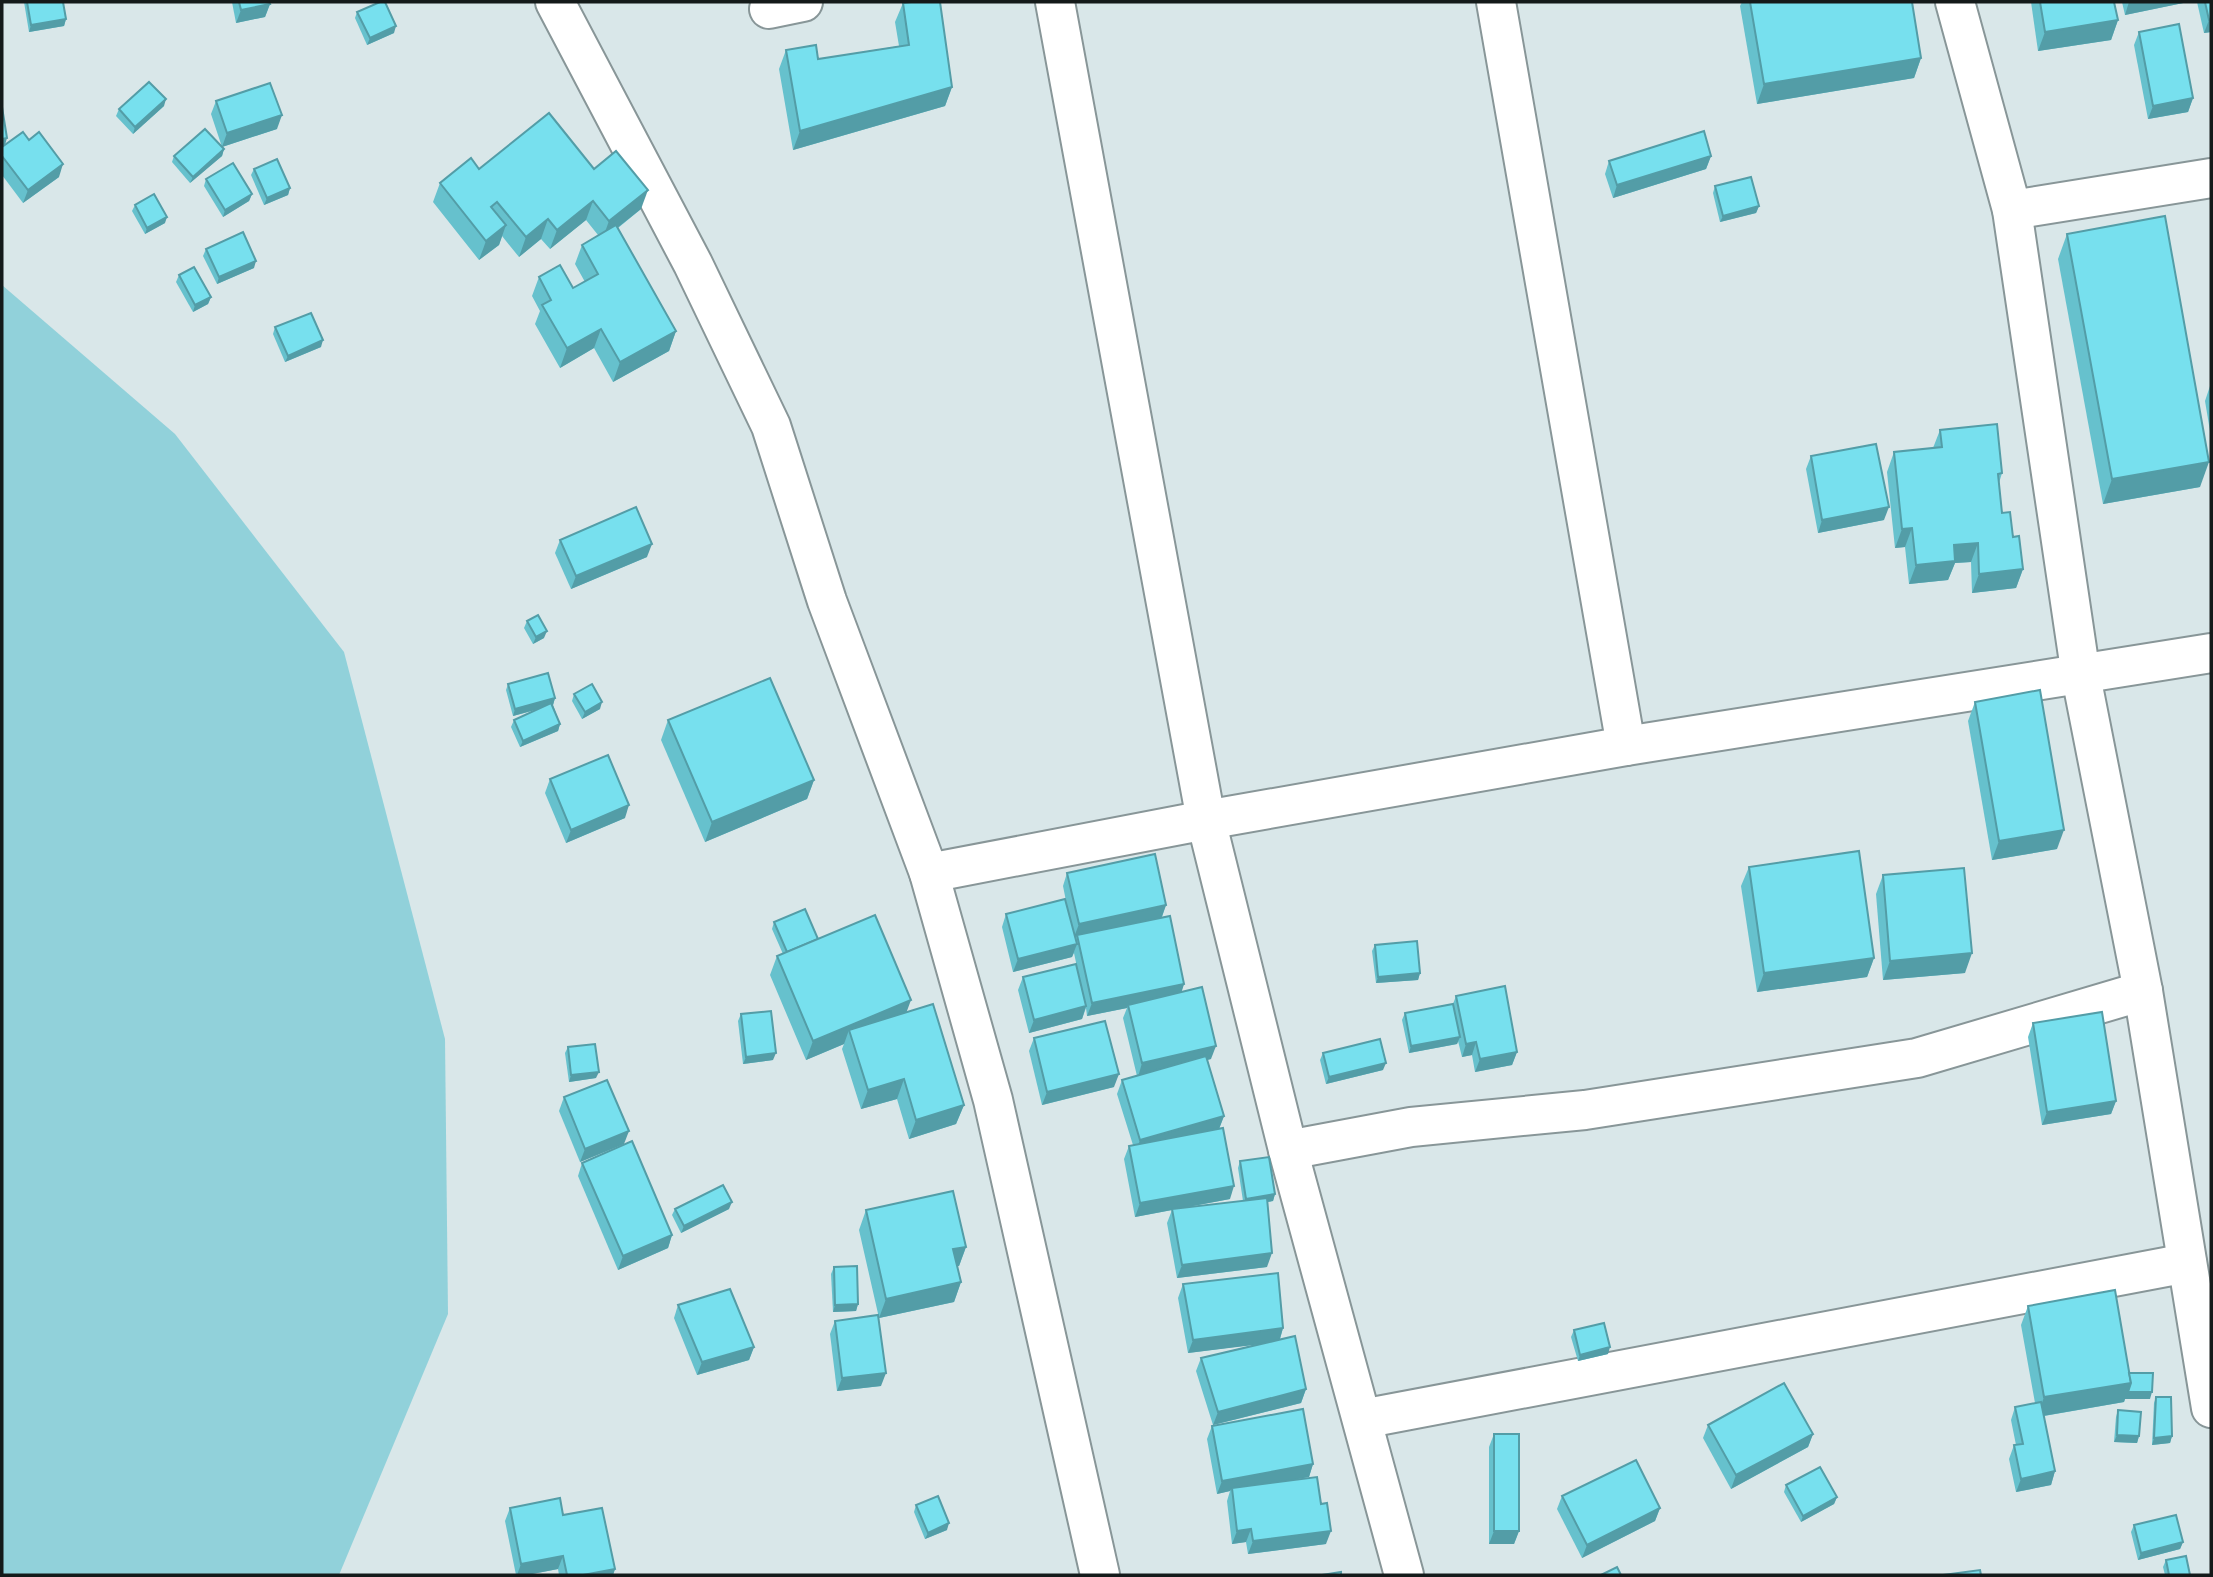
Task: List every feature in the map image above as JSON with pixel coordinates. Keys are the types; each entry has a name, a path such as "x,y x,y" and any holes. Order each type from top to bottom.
{"street":[{"path":"555,2 693,264 771,426 827,601 929,873 993,1100 1100,1575"},
{"path":"1055,2 1206,820 1287,1150 1404,1575"},
{"path":"1496,2 1626,746"},
{"path":"1955,2 2012,209 2081,676 2143,991 2211,1408"},
{"path":"2012,209 2211,178"},
{"path":"929,873 1206,820 1626,746 2081,676 2211,653"},
{"path":"1287,1150 1411,1126 1585,1110 1917,1058 2143,991"},
{"path":"1362,1419 2188,1263"}],"shaded area":[{"path":"2,285 175,434 344,652 445,1039 448,1314 339,1575 2,1575"}],"building":[{"path":"27,2 63,2 66,19 31,25"},
{"path":"239,2 269,2 270,4 241,10"},
{"path":"385,2 396,26 370,38 357,12"},
{"path":"940,2 952,87 800,131 786,50 816,45 818,59 909,45 903,3"},
{"path":"1750,2 1912,2 1921,58 1764,84"},
{"path":"2040,2 2114,2 2118,20 2045,32"},
{"path":"2205,2 2211,2 2209,20"},
{"path":"2179,24 2193,98 2153,106 2139,32"},
{"path":"149,82 166,99 135,127 119,109"},
{"path":"270,83 282,115 227,133 216,101"},
{"path":"2,107 7,138 2,139"},
{"path":"549,113 594,169 616,151 648,190 609,221 593,201 557,230 548,219 526,237 497,202 491,207 506,225 486,241 440,183 471,158 479,169"},
{"path":"205,129 224,149 193,177 174,156"},
{"path":"1704,131 1711,156 1617,185 1609,161"},
{"path":"23,132 29,140 39,132 63,164 28,190 2,156 2,147"},
{"path":"277,159 290,188 267,198 254,169"},
{"path":"233,163 252,194 225,210 206,179"},
{"path":"1751,177 1759,206 1723,216 1715,186"},
{"path":"154,194 167,217 147,228 135,205"},
{"path":"2165,216 2209,462 2112,479 2067,234"},
{"path":"616,225 676,331 620,362 601,329 567,348 542,305 551,300 539,277 560,265 573,288 598,274 582,245"},
{"path":"243,232 256,261 219,277 206,249"},
{"path":"194,267 211,297 195,305 179,275"},
{"path":"311,313 323,340 288,356 275,327"},
{"path":"1997,424 2002,473 1998,474 2002,513 2010,512 2013,537 2019,536 2023,569 1979,574 1978,543 1954,545 1955,561 1916,565 1912,528 1902,529 1894,452 1942,447 1940,430"},
{"path":"1876,444 1889,507 1822,520 1811,456"},
{"path":"636,507 652,544 576,576 560,540"},
{"path":"538,615 547,631 536,637 527,621"},
{"path":"548,673 555,698 515,709 508,684"},
{"path":"770,678 814,780 712,822 668,720"},
{"path":"592,684 602,702 585,712 574,694"},
{"path":"2040,690 2064,830 1999,841 1975,702"},
{"path":"551,703 560,724 523,741 514,720"},
{"path":"608,755 629,805 571,830 550,779"},
{"path":"1859,851 1874,958 1764,973 1749,867"},
{"path":"1155,854 1166,905 1079,924 1067,873"},
{"path":"1964,868 1972,953 1890,961 1883,875"},
{"path":"1065,899 1077,944 1018,959 1006,914"},
{"path":"805,909 818,939 787,952 774,922"},
{"path":"875,915 911,1000 813,1041 777,956"},
{"path":"1170,916 1184,984 1092,1003 1077,935"},
{"path":"1417,941 1420,973 1378,977 1375,945"},
{"path":"1076,964 1086,1006 1034,1020 1023,977"},
{"path":"1505,986 1517,1052 1480,1059 1476,1042 1466,1044 1456,996"},
{"path":"1202,987 1216,1046 1142,1063 1128,1005"},
{"path":"933,1004 964,1105 916,1120 904,1079 868,1090 849,1030"},
{"path":"1453,1004 1460,1037 1411,1046 1405,1013"},
{"path":"771,1011 776,1053 746,1057 741,1014"},
{"path":"2102,1012 2116,1101 2047,1112 2033,1023"},
{"path":"1105,1021 1119,1074 1047,1092 1034,1038"},
{"path":"1380,1039 1386,1063 1329,1077 1323,1053"},
{"path":"595,1044 599,1072 571,1075 568,1047"},
{"path":"1206,1056 1224,1116 1140,1140 1122,1080"},
{"path":"607,1080 629,1131 585,1149 564,1097"},
{"path":"1223,1128 1234,1186 1140,1203 1129,1146"},
{"path":"632,1141 672,1235 623,1256 582,1163"},
{"path":"1269,1157 1275,1194 1246,1199 1240,1161"},
{"path":"723,1185 732,1202 684,1226 675,1209"},
{"path":"953,1191 966,1247 953,1249 961,1282 886,1299 866,1210"},
{"path":"1267,1198 1272,1253 1182,1265 1172,1209"},
{"path":"857,1266 858,1304 835,1305 834,1267"},
{"path":"1278,1273 1283,1328 1193,1340 1183,1284"},
{"path":"730,1289 754,1347 702,1362 678,1305"},
{"path":"2115,1290 2131,1383 2044,1397 2028,1306"},
{"path":"878,1315 886,1373 842,1378 835,1321"},
{"path":"1604,1323 1610,1347 1580,1355 1574,1330"},
{"path":"1295,1336 1306,1389 1218,1412 1201,1358"},
{"path":"2129,1373 2153,1373 2152,1392 2128,1392 2131,1383"},
{"path":"1784,1383 1813,1434 1736,1475 1708,1425"},
{"path":"2156,1397 2171,1397 2172,1436 2154,1438"},
{"path":"2041,1402 2055,1471 2021,1479 2014,1445 2023,1444 2015,1407"},
{"path":"1303,1409 1313,1464 1222,1481 1212,1426"},
{"path":"2118,1410 2141,1412 2139,1436 2117,1435"},
{"path":"1494,1434 1519,1434 1519,1531 1494,1531"},
{"path":"1636,1460 1660,1508 1587,1545 1562,1496"},
{"path":"1820,1467 1837,1497 1803,1516 1786,1485"},
{"path":"1317,1477 1321,1504 1327,1503 1331,1531 1253,1541 1251,1529 1237,1531 1232,1488"},
{"path":"938,1496 949,1523 928,1533 916,1505"},
{"path":"560,1498 563,1515 602,1508 615,1569 567,1575 563,1556 521,1564 510,1508"},
{"path":"2176,1515 2183,1542 2141,1553 2134,1525"},
{"path":"2186,1556 2190,1575 2169,1575 2166,1560"},
{"path":"1617,1567 1621,1575 1601,1575"},
{"path":"1980,1570 1981,1575 1943,1575"}]}
